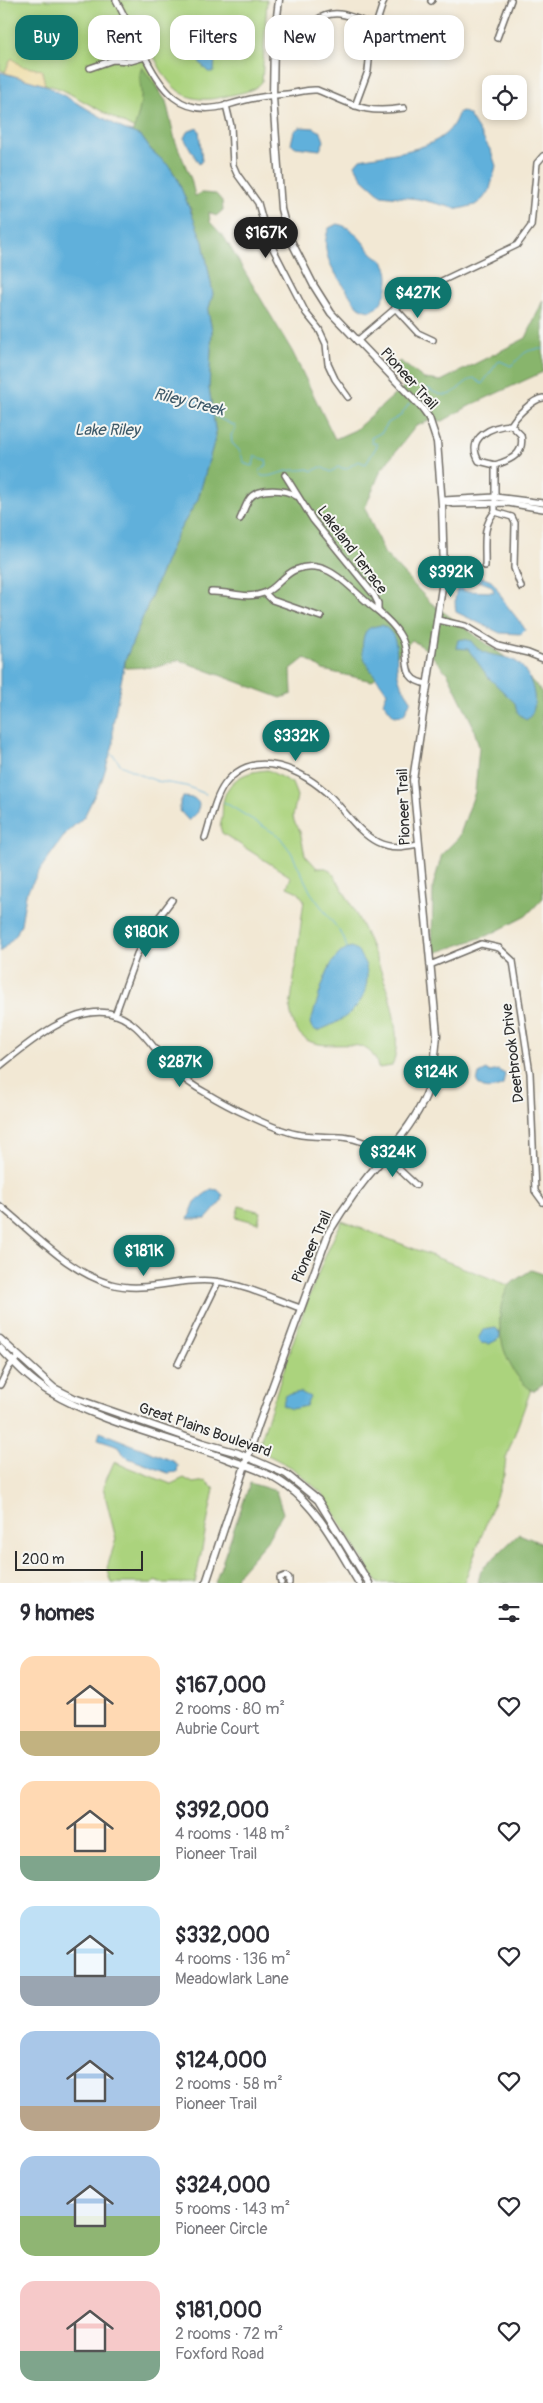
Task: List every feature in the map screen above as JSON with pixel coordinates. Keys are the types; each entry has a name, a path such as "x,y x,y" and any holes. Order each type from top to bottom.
{"main road":[{"name":"Pioneer Trail","path":"206,1583 247,1456 329,1232 342,1209 418,1113 427,1093 437,1035 413,780 444,574 438,442 428,418 415,400 357,341 322,300 286,229 280,202 273,94 274,41 279,0"},
{"name":"Great Plains Boulevard","path":"0,1339 15,1359 46,1390 74,1405 254,1468 280,1481 308,1505 327,1530 359,1583"},
{"name":"Great Plains Boulevard","path":"0,1348 54,1388 74,1398 203,1443 247,1456 286,1474 314,1497 369,1583"}],"street":[{"path":"116,0 124,15"},
{"path":"379,15 384,0"},
{"path":"497,38 511,0"},
{"path":"324,15 333,13 344,16"},
{"path":"90,68 113,60 131,62 137,60"},
{"path":"147,60 160,85 174,98 198,108 211,109 273,94 317,90 355,106 379,112 404,108"},
{"path":"355,106 368,72 369,60"},
{"path":"226,105 231,126 233,165 237,174 258,203 268,239 306,313 319,329 326,344 328,364 335,379 348,397"},
{"path":"357,341 395,308 424,287 517,244 531,226 537,163 543,156"},
{"path":"395,308 418,333 433,340"},
{"path":"511,425 521,435 520,450 511,460 495,465 479,460 476,453 477,442 481,434 489,429 511,425 519,413 539,398 543,398"},
{"path":"485,566 487,523 495,512 495,465"},
{"name":"Lakeland Terrace","path":"285,475 297,496 326,537 374,595 378,603 378,611 393,625 403,642 411,677 427,687"},
{"path":"240,520 250,498 260,492 287,492 297,496"},
{"path":"442,501 453,498 543,503"},
{"path":"495,500 543,509"},
{"path":"495,512 512,517 515,522 514,568 521,587"},
{"path":"211,592 251,596 265,593 294,570 313,566 333,572 378,611"},
{"path":"265,593 272,600 321,617"},
{"path":"438,620 465,626 498,646 528,652 543,659"},
{"path":"205,838 220,794 226,783 237,772 250,766 273,764 283,766 314,783 330,796 366,835 378,843 391,847 418,844"},
{"path":"115,1015 137,954 156,921 172,900"},
{"name":"Deerbrook Drive","path":"430,965 481,944 499,948 513,962 530,1073 535,1191 543,1202"},
{"path":"0,1066 66,1019 91,1012 115,1015 130,1022 174,1070 207,1094 292,1133 351,1139 372,1147 416,1185"},
{"path":"0,1206 79,1269 112,1285 136,1288 191,1281 218,1282 300,1308"},
{"path":"178,1364 218,1282"},
{"path":"0,1386 15,1359"},
{"path":"281,1583 280,1578 285,1576 289,1578 289,1583"}],"green space":[{"path":"0,0 267,0 262,82 251,90 207,99 191,97 179,91 169,82 161,70 156,60 160,60 160,15 88,15 88,60 149,60 168,117 140,132 61,89 0,70"},
{"path":"142,67 166,101 175,140 191,179 195,196 202,193 216,194 222,201 223,210 216,216 209,212 210,222 224,237 292,351 335,439 355,430 409,382 393,366 400,361 424,379 441,381 526,338 543,300 543,372 469,406 443,421 431,420 416,426 381,470 365,508 384,553 431,603 520,668 542,692 543,898 526,916 489,935 435,953 432,947 433,886 442,854 459,837 475,792 479,747 472,723 448,674 426,649 412,640 372,681 323,670 305,658 291,669 292,694 281,698 179,660 157,667 125,668 125,661 176,536 198,499 216,435 209,388 212,330 208,311 213,294 203,242 195,228 191,209 185,202 177,178 169,166 151,150 141,136 132,133 140,107 140,75"},
{"path":"268,770 292,783 297,796 293,816 300,831 305,855 317,868 326,868 331,871 355,911 379,966 389,994 395,1022 396,1046 392,1066 378,1068 372,1054 361,1047 320,1044 307,1040 296,1029 290,1009 304,900 298,892 287,887 291,877 222,833 220,826 224,798 231,785 241,776"},
{"path":"239,1206 261,1212 258,1223 236,1217"},
{"path":"342,1221 513,1287 512,1311 500,1320 505,1348 537,1373 506,1458 504,1475 464,1583 377,1583 323,1494 291,1467 260,1449 261,1439 288,1356 318,1273"},
{"path":"531,1270 543,1274 543,1384 533,1391 514,1371 507,1358 500,1328 500,1313 503,1299 509,1286"},
{"path":"114,1462 171,1484 184,1478 193,1483 206,1481 214,1489 195,1583 160,1583 156,1581 153,1583 112,1583 107,1568 116,1539 103,1487"},
{"path":"250,1483 276,1491 283,1513 266,1542 237,1575 235,1583 215,1583"},
{"path":"519,1534 543,1544 543,1583 478,1583 481,1570"}],"sand":[{"path":"12,58 21,66 42,70 45,85 5,73"}],"water":[{"path":"198,60 215,60 214,72 208,72"},
{"name":"Lake Riley","path":"0,72 45,85 121,128 141,136 151,150 169,166 177,178 203,242 213,294 208,311 212,330 209,388 216,435 198,499 176,536 125,661 113,724 113,745 102,780 84,817 67,832 41,868 26,894 21,924 16,935 0,952"},
{"path":"462,111 469,115 491,151 496,166 490,189 483,199 475,205 459,209 418,199 381,195 362,178 355,165 360,159 398,153 425,146 447,133 459,112"},
{"path":"300,127 314,128 321,132 324,141 320,150 296,147 291,144 294,131"},
{"path":"197,128 199,130 202,161 199,164 184,138 187,132"},
{"path":"337,224 353,231 372,253 383,262 387,269 387,290 381,303 371,311 362,309 356,304 332,268 327,253 326,236 329,228"},
{"path":"479,576 491,581 495,585 505,603 523,626 525,630 521,634 500,633 456,612 455,598 458,586 461,582","holes":["479,581 492,586 494,592 464,591 462,587 465,584"]},
{"path":"382,625 393,636 399,679 411,700 404,715 394,716 383,702 387,693 366,663 362,648 365,633 371,627"},
{"path":"458,640 471,641 481,651 515,661 521,666 530,681 534,699 534,708 526,720 517,712 515,703 489,678 468,649 456,648"},
{"path":"183,797 194,798 199,803 198,812 189,821 180,811 180,802"},
{"path":"351,947 358,952 366,967 366,989 357,1005 344,1018 317,1031 312,1028 310,1023 324,980 335,959 342,951"},
{"path":"487,1070 490,1072 498,1070 505,1074 503,1085 489,1089 479,1085 477,1082 479,1074"},
{"path":"211,1189 218,1190 223,1195 222,1201 206,1219 188,1219 195,1202"},
{"path":"496,1328 500,1334 499,1339 489,1344 481,1343 478,1339 483,1330"},
{"path":"300,1392 310,1397 306,1406 291,1409 282,1405 286,1395"},
{"path":"100,1432 173,1461 178,1465 177,1472 168,1473 128,1458 123,1454 119,1446 98,1439"}],"waterway":[{"name":"Riley Creek","path":"419,393 427,388 436,393 449,395 474,378 482,384 498,362 500,361 511,366 528,351 543,349"},
{"name":"Riley Creek","path":"214,416 235,426 236,429 231,435 232,443 239,450 245,464 253,466 255,456 266,460 267,465 259,472 262,476 266,476 292,470 308,469 313,471 321,467 331,472 338,467 346,469 358,461 366,464 378,444 372,443 371,438 382,432 388,423 400,416 409,404"},
{"path":"109,750 121,765 141,775 157,781 186,786 206,794"},
{"path":"224,802 279,836 291,852 311,893 343,936 347,948"}]}
